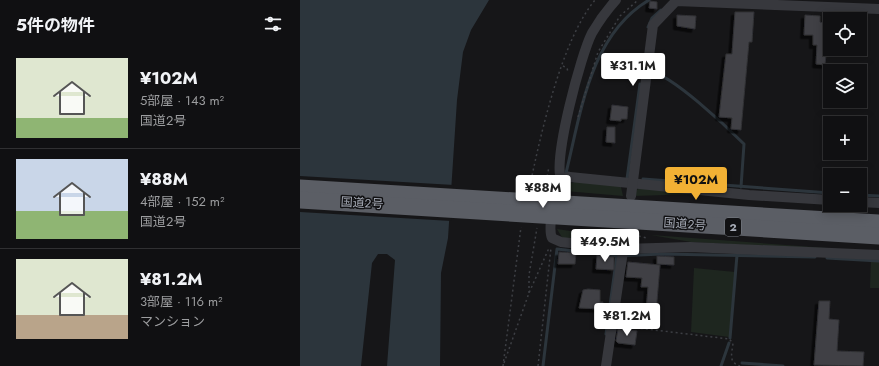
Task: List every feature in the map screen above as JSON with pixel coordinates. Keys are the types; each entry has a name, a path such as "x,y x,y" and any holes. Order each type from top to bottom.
{"highway":[{"name":"国道2号","path":"300,188 588,211 765,229 879,236"},
{"name":"国道2号","path":"300,200 588,211 659,210 879,223"},
{"path":"659,210 795,210 879,213"},
{"path":"765,229 790,238 879,246"}],"street":[{"path":"616,0 596,28 584,53 561,144 558,172 561,179 550,230 552,238 561,242 624,247 690,247 879,255"},
{"path":"631,196 631,184 653,25 676,1 879,9"},
{"path":"561,179 570,177 749,195 823,200"},
{"path":"867,202 879,203"},
{"path":"606,366 611,324 624,247"}],"path":[{"path":"529,190 558,81 574,36 589,8 596,0"},
{"path":"577,121 598,52 620,16 638,0"},
{"path":"503,366 522,220"},
{"path":"503,366 510,350 529,293 552,238"},
{"path":"538,366 552,238"},
{"path":"624,247 652,239"},
{"path":"611,324 729,339 733,343 731,360 734,364 740,366"}],"shaded area":[{"path":"300,0 489,0 471,30 463,52 457,100 448,238 441,273 440,366 387,366 395,260 387,254 378,254 372,263 361,366 300,366"},
{"path":"575,182 617,185 621,187 623,196 565,191 568,184"},
{"path":"640,188 698,194 634,196 635,191"},
{"path":"557,229 616,238 615,244 563,239"},
{"path":"651,235 827,248 830,249 691,242"},
{"path":"871,259 879,259 879,288 870,288"},
{"path":"694,268 735,272 729,337 691,332"}],"pier":[{"path":"300,176 454,185 451,221 300,212"}],"building":[{"path":"650,1 657,2 657,9 649,8"},
{"path":"735,12 754,12 752,42 749,42 741,130 731,129 732,118 719,117 726,54 732,54"},
{"path":"677,15 696,16 695,29 677,26"},
{"path":"805,15 820,16 820,22 823,23 823,56 826,56 825,64 816,64 817,45 813,45 813,35 804,35"},
{"path":"612,105 628,107 627,119 621,119 621,121 610,120"},
{"path":"607,127 615,127 615,143 606,142"},
{"path":"559,252 576,253 575,264 558,264"},
{"path":"597,255 614,257 614,270 596,269"},
{"path":"657,256 674,257 674,265 657,264"},
{"path":"628,262 660,265 655,325 645,324 648,287 641,287 642,278 626,277"},
{"path":"583,290 600,290 600,302 603,302 602,309 579,308"},
{"path":"819,301 830,301 829,319 839,320 837,351 864,352 863,366 814,365"},
{"path":"618,329 637,331 635,345 618,343 616,341"}],"waterway":[{"path":"569,173 566,173 583,101 601,54 613,33 629,15 649,0"},
{"path":"648,27 652,18 661,10"},
{"path":"650,71 672,82 685,92 712,114 744,144 741,187"},
{"path":"627,179 640,84"},
{"path":"643,179 823,192"},
{"path":"867,195 879,196"},
{"path":"543,366 557,249 617,256 662,254 815,257"},
{"path":"606,334 617,255"},
{"path":"730,338 737,255"},
{"path":"827,258 879,261"},
{"path":"721,366 729,343"},
{"path":"742,363 783,366"}]}
